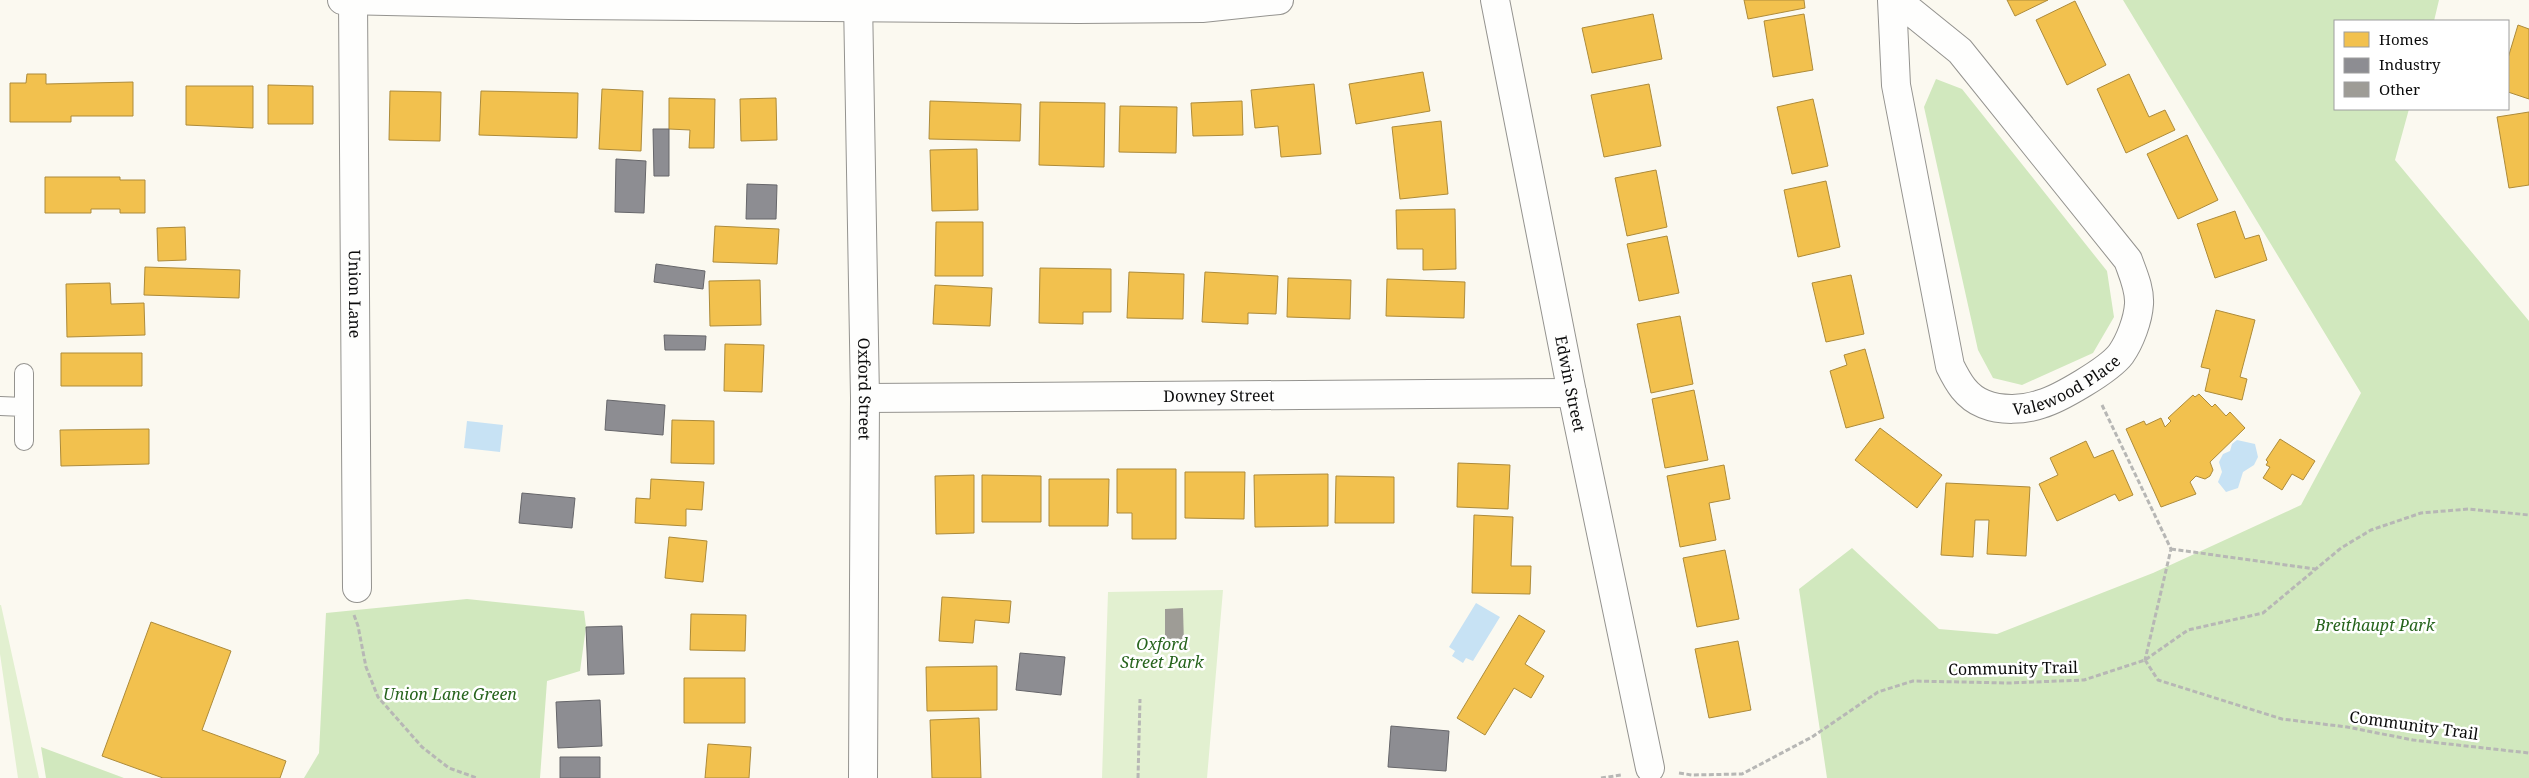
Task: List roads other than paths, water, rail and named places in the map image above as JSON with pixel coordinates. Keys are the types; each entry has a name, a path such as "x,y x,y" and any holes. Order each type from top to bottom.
{"street":[{"path":"342,0 1202,8 1279,0"},
{"name":"Union Lane","path":"354,0 357,588"},
{"name":"Edwin Street","path":"1495,0 1572,393 1650,768"},
{"name":"Valewood Place","path":"1892,0 1896,85 1950,366 1962,390 1984,404 2014,409 2041,404 2089,380 2120,355 2132,330 2139,304 2136,282 2128,260 1960,51 1897,0"},
{"name":"Oxford Street","path":"858,4 866,398 863,778"},
{"name":"Downey Street","path":"866,398 1572,393"}],"lane":[{"path":"24,373 24,441"},
{"path":"0,406 24,407"}],"water":[{"path":"467,421 503,425 500,452 464,448"},
{"path":"2237,440 2255,444 2258,457 2254,465 2243,472 2238,488 2226,492 2218,482 2222,472 2219,462 2223,454 2230,451 2232,444"},
{"path":"1476,603 1500,617 1473,661 1466,658 1463,663 1452,656 1455,651 1449,647"}],"park label":[{"name":"Breithaupt Park","path":"2375,625"},
{"name":"Oxford Street Park","path":"1162,653"},
{"name":"Union Lane Green","path":"450,694"}]}
